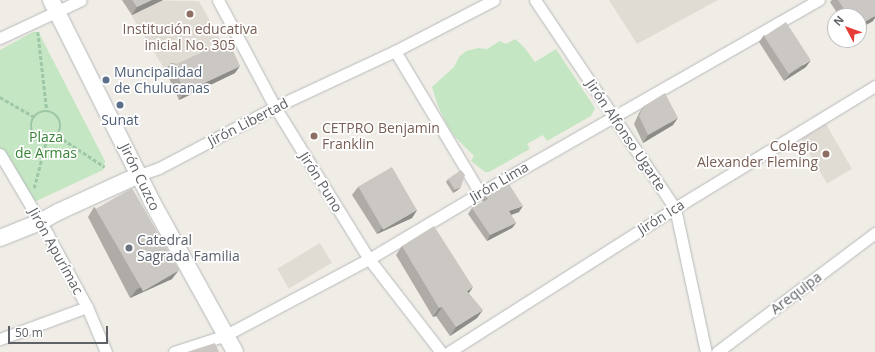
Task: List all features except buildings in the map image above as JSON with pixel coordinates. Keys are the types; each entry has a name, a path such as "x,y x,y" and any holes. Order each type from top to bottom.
{"street":[{"path":"0,38 53,6 81,0"},
{"name":"Jirón Puno","path":"218,0 275,107 369,259 441,352"},
{"name":"Jirón Libertad","path":"0,238 40,222 58,212 139,175 159,168 275,107 395,51 494,0"},
{"name":"Jirón Alfonso Ugarte","path":"535,0 675,208 706,352"},
{"name":"Jirón Lima","path":"174,352 226,335 369,259 480,193 819,0"},
{"name":"Jirón Cuzco","path":"53,6 139,175 235,352"},
{"path":"395,51 480,193"},
{"name":"Jirón Ica","path":"449,352 675,208 875,86"},
{"name":"Jirón Apurímac","path":"0,154 87,307 106,352"},
{"name":"Arequipa","path":"721,351 875,234"},
{"path":"0,339 87,307"}],"path":[{"path":"38,32 47,111"},
{"path":"0,97 34,117"},
{"path":"47,111 54,114 59,120 61,128 58,136 46,142 37,140 32,133 30,124 34,117 40,112 47,111"},
{"path":"58,136 105,167"},
{"path":"32,195 46,142"}],"shaded area":[{"path":"122,0 199,1 222,43 165,70"},
{"path":"609,0 718,0 637,44"},
{"name":"Colegio Alexander Fleming","path":"826,124 852,169 827,184 801,138"},
{"path":"320,243 332,263 289,288 277,269"}],"green space":[{"name":"Plaza de Armas","path":"33,32 38,32 40,35 105,161 103,170 32,203 0,154 0,50"},
{"path":"515,39 524,47 535,62 556,49 595,108 591,116 547,141 543,135 527,144 530,149 489,172 485,172 471,161 474,156 455,137 446,123 438,106 432,87 454,67 459,57 466,51 478,48 487,49 500,41 506,44"}],"place":[{"name":"Institución educativa inicial No. 305","path":"190,14"},
{"name":"Muncipalidad de Chulucanas","path":"106,80"},
{"name":"Sunat","path":"120,105"},
{"name":"CETPRO Benjamin Franklin","path":"314,136"},
{"name":"Colegio Alexander Fleming","path":"826,154"},
{"name":"Catedral Sagrada Familia","path":"129,248"}]}
